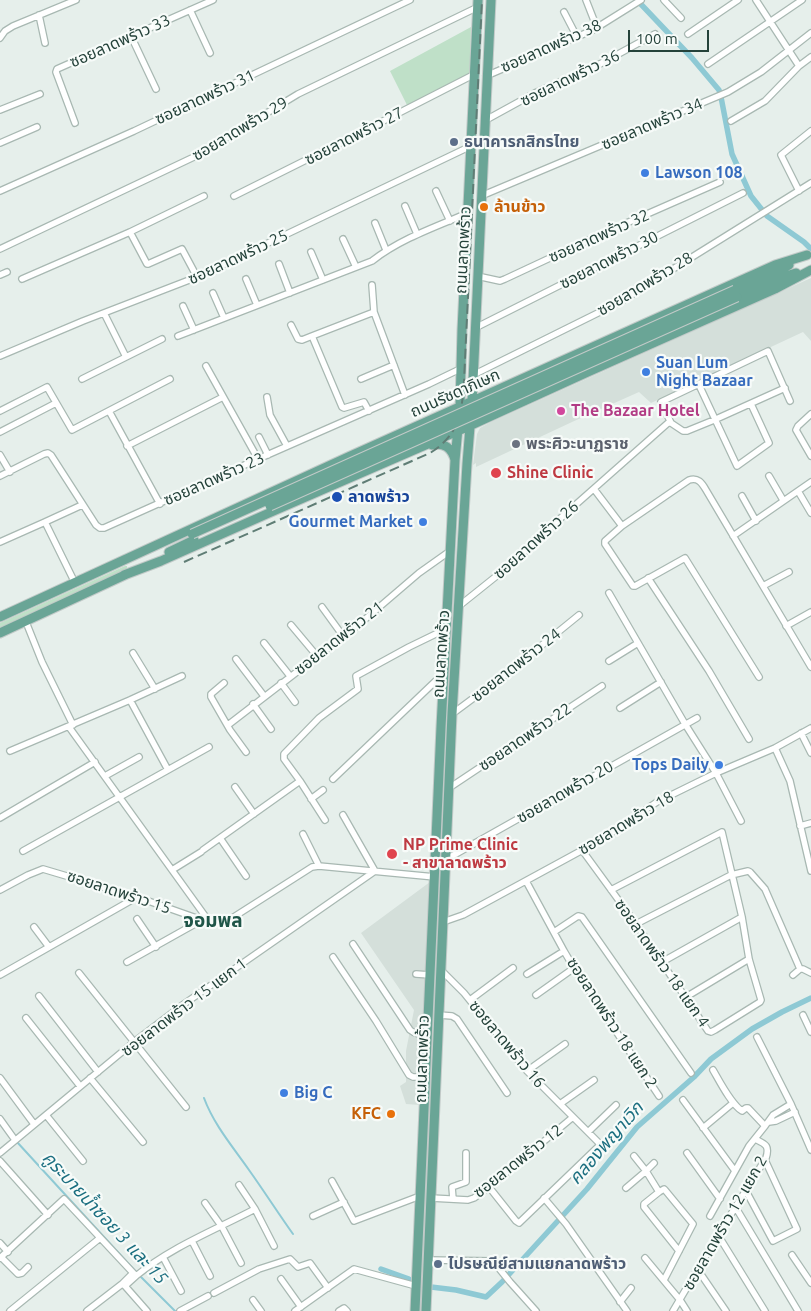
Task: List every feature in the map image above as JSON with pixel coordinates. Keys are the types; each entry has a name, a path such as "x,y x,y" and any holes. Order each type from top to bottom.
{"main road":[{"name":"ถนนลาดพร้าว","path":"426,1308 448,788 472,402 491,0"},
{"name":"ถนนลาดพร้าว","path":"415,1308 434,877 455,460 460,407 460,369 478,3"},
{"name":"ถนนรัชดาภิเษก","path":"118,564 193,537 736,293 809,253"},
{"name":"ถนนรัชดาภิเษก","path":"0,617 348,457 775,265 809,253"},
{"name":"ถนนรัชดาภิเษก","path":"736,293 811,269"},
{"name":"ถนนรัชดาภิเษก","path":"124,575 162,561 470,426 775,289 811,269"},
{"path":"612,339 608,348 614,356 621,357"},
{"path":"561,362 558,371 563,378 570,380"},
{"path":"425,446 441,444 446,446 451,450 455,460"},
{"path":"348,457 356,459 361,468 354,476"},
{"path":"304,477 312,478 315,481 319,488 314,493"},
{"name":"ถนนรัชดาภิเษก","path":"0,634 124,575 193,537"},
{"path":"435,859 445,860"},
{"path":"434,877 444,878"},
{"path":"415,1308 426,1308"}],"street":[{"path":"0,38 13,26 76,0"},
{"name":"ซอยลาดพร้าว 33","path":"75,123 57,69 213,0"},
{"name":"ซอยลาดพร้าว 31","path":"0,191 134,131 410,0"},
{"path":"586,0 597,28"},
{"name":"ซอยลาดพร้าว 38","path":"486,76 597,28 641,0"},
{"path":"664,0 681,18"},
{"path":"688,34 738,0"},
{"path":"756,0 799,66"},
{"path":"708,64 802,0"},
{"name":"ซอยลาดพร้าว 29","path":"0,249 196,156 298,94 478,3"},
{"path":"190,10 210,52"},
{"path":"564,12 577,37"},
{"path":"39,15 45,43"},
{"name":"ซอยลาดพร้าว 34","path":"481,196 716,98 760,72 811,33"},
{"name":"ซอยลาดพร้าว 36","path":"484,121 535,93 600,64 655,34"},
{"path":"131,36 156,89"},
{"path":"731,121 765,101 799,66 811,57"},
{"name":"ซอยลาดพร้าว 27","path":"234,196 344,142 475,74"},
{"path":"0,110 40,94"},
{"path":"0,143 37,127"},
{"path":"799,191 781,155 811,131"},
{"name":"ซอยลาดพร้าว 25","path":"0,356 197,277 471,146"},
{"name":"ซอยลาดพร้าว 32","path":"477,276 500,281 720,182"},
{"name":"ซอยลาดพร้าว 28","path":"473,375 620,302 811,183"},
{"path":"436,191 450,220"},
{"name":"ซอยลาดพร้าว 30","path":"475,328 743,193"},
{"path":"22,280 130,232 204,196"},
{"path":"406,206 417,234"},
{"path":"178,336 372,261 386,250 417,234 468,213"},
{"path":"375,223 386,250"},
{"path":"130,232 147,264 182,249 197,277"},
{"path":"343,238 356,267"},
{"path":"311,252 323,280"},
{"path":"279,264 290,293"},
{"path":"0,274 7,272"},
{"path":"246,279 257,305"},
{"path":"372,285 374,312 405,394"},
{"path":"213,293 224,318"},
{"path":"182,306 194,330"},
{"path":"291,325 300,340 374,312"},
{"path":"104,313 126,357"},
{"path":"312,336 342,407 364,402 368,411"},
{"path":"82,379 162,339"},
{"path":"785,388 685,431 671,423 661,402 768,351 785,388 790,401"},
{"path":"361,379 394,365"},
{"path":"206,366 258,459"},
{"name":"ซอยลาดพร้าว 23","path":"0,476 48,453 53,457 96,525 104,528 460,369"},
{"path":"0,411 47,387 72,430 170,378"},
{"path":"699,385 733,460 738,466 769,442 750,404"},
{"path":"128,446 223,397"},
{"path":"267,397 270,415 287,446"},
{"path":"0,432 56,403"},
{"path":"108,411 160,504"},
{"path":"811,414 796,430 811,456"},
{"path":"594,489 668,423 671,423"},
{"path":"259,436 268,454"},
{"path":"0,455 10,472"},
{"path":"769,476 783,500"},
{"path":"759,677 685,558 633,586 605,544 605,541 622,526 693,478 697,479 706,490 811,666"},
{"path":"733,536 811,482"},
{"name":"ซอยลาดพร้าว 26","path":"459,606 509,566 594,489 622,526"},
{"path":"798,491 811,513"},
{"path":"742,496 756,521"},
{"path":"0,542 82,505"},
{"path":"45,522 75,583"},
{"name":"ซอยลาดพร้าว 21","path":"228,725 370,615 419,573 450,551"},
{"path":"763,586 789,572"},
{"path":"648,578 709,671 749,738"},
{"path":"609,593 685,724 716,773 741,821"},
{"path":"322,607 343,636"},
{"path":"786,626 811,612"},
{"name":"ซอยลาดพร้าว 24","path":"452,714 580,615"},
{"path":"26,622 71,726 205,920 127,962"},
{"path":"291,625 317,656"},
{"path":"325,820 284,759 284,754 319,718 358,689 356,676 446,629"},
{"path":"264,643 290,676"},
{"path":"608,661 638,643"},
{"path":"133,654 156,689"},
{"path":"236,659 264,696"},
{"path":"332,779 444,674"},
{"path":"10,751 156,689 182,676"},
{"path":"620,708 661,682"},
{"path":"224,683 211,694 211,697 246,752"},
{"path":"281,683 295,702"},
{"name":"ซอยลาดพร้าว 22","path":"448,788 602,686"},
{"path":"130,700 168,770"},
{"path":"253,704 271,729"},
{"name":"ซอยลาดพร้าว 20","path":"445,860 697,718"},
{"name":"ซอยลาดพร้าว 18","path":"443,922 463,915 582,850 657,802 716,773 775,748 811,728"},
{"path":"801,733 811,753"},
{"path":"23,851 208,747"},
{"path":"775,748 790,781 811,871"},
{"path":"105,776 139,757"},
{"path":"0,818 95,762"},
{"path":"172,870 202,851 300,781"},
{"path":"235,787 254,814"},
{"path":"311,799 323,790"},
{"path":"342,814 376,871"},
{"path":"800,826 811,823"},
{"name":"ซอยลาดพร้าว 18 แยก 4","path":"582,850 611,890 636,924 708,1030 711,1032 715,1030 761,1001 749,959 742,917 722,832 611,890"},
{"path":"303,834 319,866 434,877"},
{"path":"220,838 246,876"},
{"name":"ซอยลาดพร้าว 15","path":"0,890 28,874 43,869 137,897 205,920 218,922 229,920 310,868 319,866"},
{"name":"ซอยลาดพร้าว 15 แยก 1","path":"0,1153 134,1042 189,1000 376,871"},
{"path":"636,924 731,875 748,871 763,886 800,969"},
{"name":"ซอยลาดพร้าว 18 แยก 2","path":"526,881 574,968 659,1096"},
{"path":"0,975 137,897"},
{"path":"554,932 578,916 582,917 691,1072"},
{"path":"662,962 742,917"},
{"path":"137,919 156,946"},
{"path":"34,927 48,947"},
{"path":"353,944 410,1030 418,1035 428,1033"},
{"name":"ซอยลาดพร้าว 18 แยก 2","path":"527,974 564,951"},
{"path":"333,957 409,1075 413,1077 426,1077"},
{"path":"686,997 749,959"},
{"path":"470,1000 513,968"},
{"path":"536,995 574,968"},
{"path":"800,969 811,973"},
{"path":"793,975 800,969"},
{"name":"ซอยลาดพร้าว 16","path":"441,970 470,1000 527,1071 572,1117"},
{"path":"79,974 186,1107"},
{"path":"416,974 430,974"},
{"path":"39,996 98,1072"},
{"path":"439,1015 452,1016 457,1019 507,1092"},
{"path":"803,1015 811,1032"},
{"path":"26,1018 80,1086"},
{"path":"758,1037 795,1112 811,1150"},
{"path":"527,1071 565,1044"},
{"path":"713,1070 733,1103 741,1112 748,1108 767,1124 773,1115 791,1104"},
{"path":"0,1078 34,1124"},
{"path":"90,1078 143,1142"},
{"path":"560,1104 594,1080"},
{"path":"683,1100 735,1172"},
{"path":"703,1128 733,1103"},
{"path":"588,1132 616,1105"},
{"name":"ซอยลาดพร้าว 12 แยก 2","path":"710,1216 749,1146 767,1124 795,1112"},
{"path":"46,1115 83,1161"},
{"path":"489,1187 518,1223 599,1146 597,1140 572,1117"},
{"name":"ซอยลาดพร้าว 12","path":"430,1198 470,1199 489,1187 572,1117"},
{"path":"0,1119 15,1140"},
{"name":"ซอยลาดพร้าว 12 แยก 2","path":"673,1311 765,1160 768,1149 765,1144 755,1139"},
{"path":"454,1199 452,1187 466,1182 466,1153"},
{"path":"687,1153 720,1199"},
{"path":"634,1156 659,1192"},
{"path":"746,1191 773,1241 797,1229 765,1160"},
{"path":"0,1161 48,1215"},
{"path":"626,1188 654,1163"},
{"path":"332,1181 355,1221 420,1196"},
{"path":"239,1185 255,1209 274,1246"},
{"path":"664,1280 693,1226 693,1224 664,1189 644,1204 644,1206 679,1252"},
{"path":"544,1198 566,1224 627,1311"},
{"path":"28,1267 18,1274 1,1258 64,1199 137,1274"},
{"path":"313,1216 344,1202"},
{"path":"205,1203 222,1227 241,1263"},
{"path":"736,1208 798,1311"},
{"path":"91,1310 137,1274 163,1257 255,1209"},
{"path":"718,1235 766,1311"},
{"path":"10,1311 100,1238"},
{"path":"192,1241 210,1276"},
{"path":"0,1243 8,1252"},
{"path":"792,1255 811,1283"},
{"path":"163,1257 182,1291"},
{"path":"645,1258 687,1311"},
{"path":"180,1311 259,1269 290,1259 298,1267 310,1263 328,1288"},
{"path":"428,1260 493,1261 532,1310"},
{"path":"295,1311 354,1270 416,1286"},
{"path":"698,1270 726,1311"},
{"path":"280,1279 301,1307"},
{"path":"123,1285 146,1311"},
{"path":"620,1302 631,1288"},
{"path":"252,1300 261,1311"},
{"path":"339,1311 344,1308 347,1311"}],"shaded area":[{"name":"Suan Lum Night Bazaar","path":"811,278 811,341 803,332 651,403 639,392 476,467 476,463 473,465 477,434 480,428"},
{"path":"430,882 420,1105 406,1104 400,1086 406,1082 406,1051 414,1010 361,933"}],"green space":[{"path":"471,27 470,74 407,105 390,71"},
{"path":"127,566 127,569 0,628 0,623"}],"waterway":[{"path":"637,0 692,58 719,90 732,154 751,196 767,216 811,249"},
{"name":"คลองพญาเวิก","path":"431,1287 456,1290 486,1297 587,1189 637,1127 694,1077 711,1059 752,1029 811,998"},
{"name":"คูระบายน้ำซอย 3 และ 15","path":"204,1098 224,1136 293,1234"},
{"name":"คูระบายน้ำซอย 3 และ 15","path":"17,1142 137,1273"},
{"name":"คลองพญาเวิก","path":"381,1269 409,1279"},
{"name":"คูระบายน้ำซอย 3 และ 15","path":"140,1276 175,1311"}],"railway":[{"path":"184,562 430,453 440,446 453,431 460,413 464,381 482,0"}],"place":[{"name":"ธนาคารกสิกรไทย","path":"454,142"},
{"name":"Lawson 108","path":"645,173"},
{"name":"ล้านข้าว","path":"484,207"},
{"name":"Suan Lum Night Bazaar","path":"646,372"},
{"name":"The Bazaar Hotel","path":"561,411"},
{"name":"พระศิวะนาฏราช","path":"516,444"},
{"name":"Shine Clinic","path":"496,473"},
{"name":"ลาดพร้าว","path":"337,497"},
{"name":"Gourmet Market","path":"423,522"},
{"name":"Tops Daily","path":"719,765"},
{"name":"NP Prime Clinic - สาขาลาดพร้าว","path":"392,854"},
{"name":"Big C","path":"284,1093"},
{"name":"KFC","path":"391,1114"},
{"name":"ไปรษณีย์สามแยกลาดพร้าว","path":"438,1264"}],"district":[{"name":"จอมพล","path":"213,921"}]}
